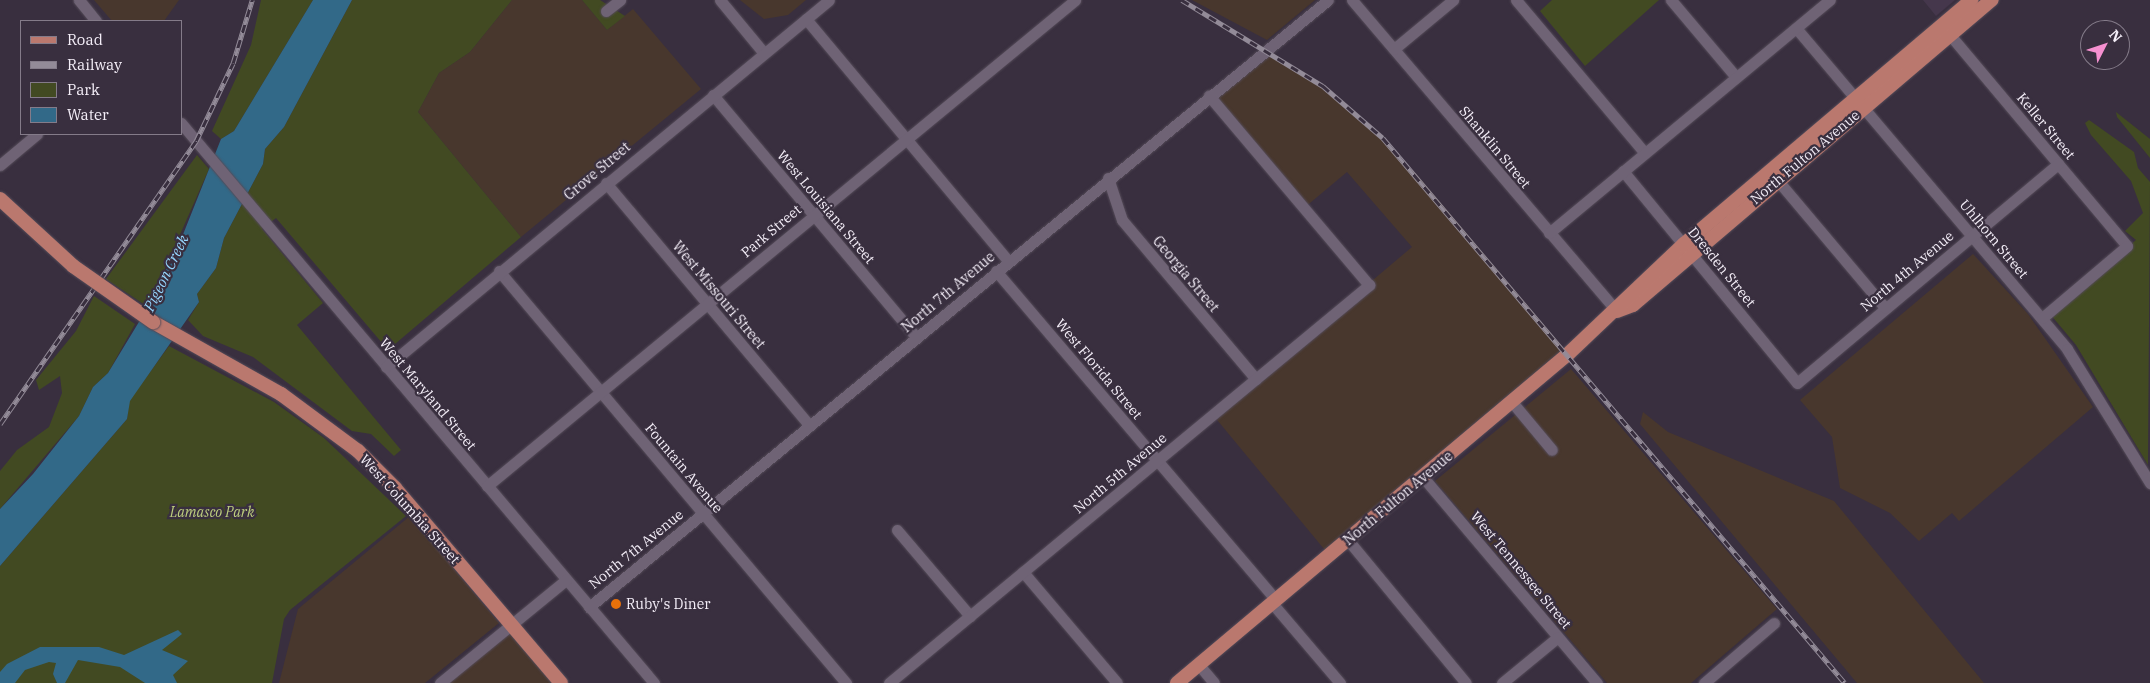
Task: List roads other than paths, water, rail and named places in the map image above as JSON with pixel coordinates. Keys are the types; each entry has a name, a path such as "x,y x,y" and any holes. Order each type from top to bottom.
{"main road":[{"name":"North Fulton Avenue","path":"1946,31 1972,0"},
{"name":"North Fulton Avenue","path":"1177,683 1512,402 1688,248 1859,103 1946,31 1992,0"},
{"name":"West Columbia Street","path":"0,199 73,266 153,322 234,367 307,411 358,451 561,683"}],"street":[{"path":"79,0 95,20"},
{"path":"606,11 620,0"},
{"path":"720,0 764,52"},
{"name":"Grove Street","path":"386,367 499,271 829,0"},
{"name":"Park Street","path":"487,486 1075,0"},
{"name":"North 7th Avenue","path":"589,607 917,338 1108,178 1328,0"},
{"name":"Shanklin Street","path":"1352,0 1616,311"},
{"path":"1394,49 1453,0"},
{"path":"1516,0 1644,153"},
{"path":"1671,0 1736,77"},
{"path":"1549,233 1830,0"},
{"path":"806,19 1008,261"},
{"name":"Uhlhorn Street","path":"1796,28 2042,318 2074,360 2150,483"},
{"name":"Keller Street","path":"1946,31 2127,246 2042,318"},
{"name":"West Louisiana Street","path":"713,95 917,338"},
{"name":"North 5th Avenue","path":"889,683 1369,285 1209,96"},
{"name":"West Maryland Street","path":"182,124 262,216 386,367 654,683"},
{"path":"0,164 36,135"},
{"name":"North 4th Avenue","path":"1798,383 2058,164"},
{"name":"Dresden Street","path":"1622,171 1688,248 1798,383"},
{"path":"1773,176 1885,308"},
{"name":"Georgia Street","path":"1108,178 1122,220 1256,379"},
{"name":"West Missouri Street","path":"606,183 810,426"},
{"name":"Fountain Avenue","path":"499,271 846,683"},
{"name":"West Florida Street","path":"996,271 1158,461 1340,683"},
{"path":"1512,402 1552,450"},
{"name":"West Tennessee Street","path":"1422,476 1597,683"},
{"path":"897,530 970,616"},
{"path":"1348,540 1466,683"},
{"path":"1023,572 1117,683"},
{"name":"North 7th Avenue","path":"440,683 566,580"},
{"path":"1704,683 1774,623"},
{"path":"1502,683 1558,637"},
{"path":"1199,665 1214,683"}],"water":[{"name":"Pigeon Creek","path":"313,0 352,0 284,127 265,149 263,164 224,238 216,268 197,294 199,302 130,401 127,419 0,566 0,509 33,474 79,416 93,387 108,373 148,307 184,232 221,139 234,131"},
{"path":"178,630 182,634 162,650 188,661 173,675 177,683 145,683 120,667 78,660 65,683 57,683 53,674 56,663 49,662 25,670 15,683 0,683 0,672 7,664 40,647 99,647 124,655"}],"railway":[{"path":"0,424 196,141 233,63 252,0"},
{"path":"1182,0 1323,86 1383,138 1845,683"}],"place":[{"name":"Ruby's Diner","path":"616,604"}],"park label":[{"name":"Lamasco Park","path":"212,512"}]}
